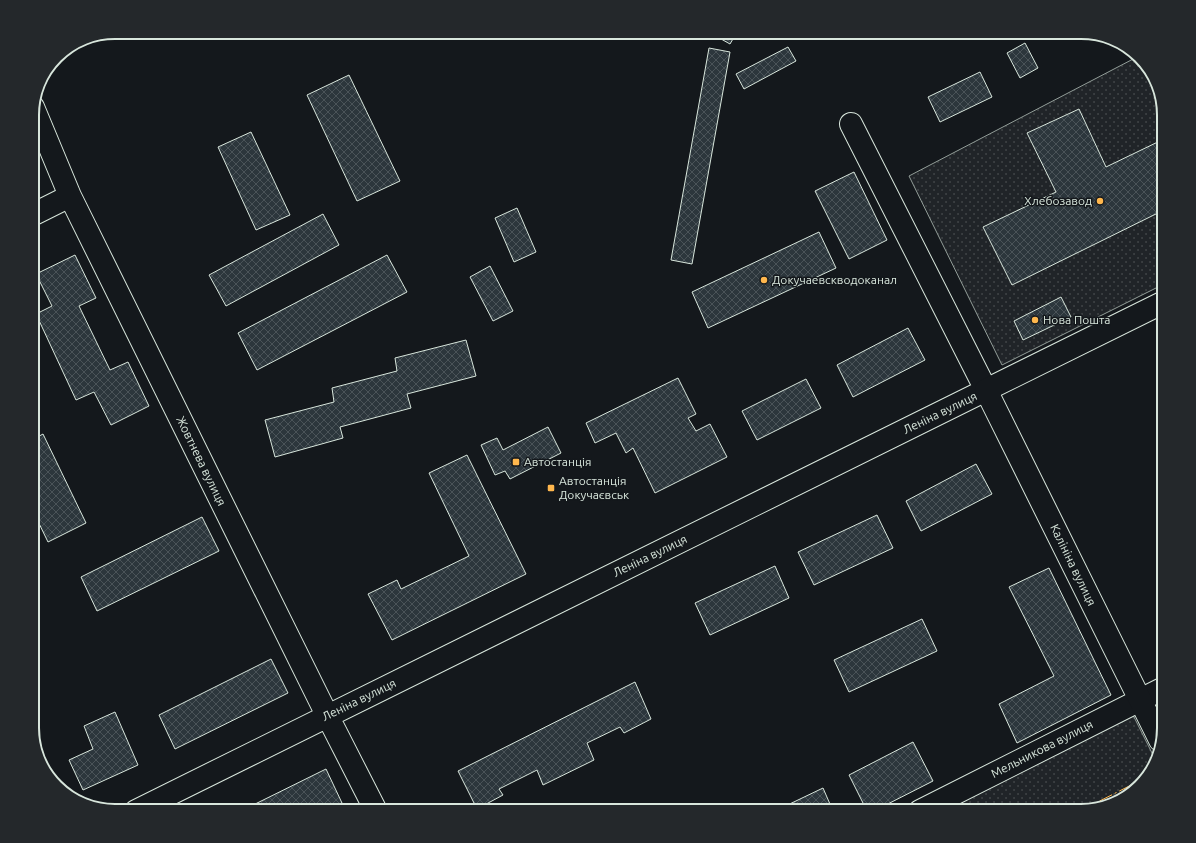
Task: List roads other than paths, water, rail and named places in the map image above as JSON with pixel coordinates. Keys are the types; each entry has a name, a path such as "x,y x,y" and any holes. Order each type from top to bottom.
{"street":[{"name":"Жовтнева вулиця","path":"39,121 70,196 372,804"},
{"name":"Калініна вулиця","path":"851,124 986,390 1156,733"},
{"path":"39,212 70,196"},
{"name":"Леніна вулиця","path":"150,804 327,715 1157,305"},
{"name":"Мельникова вулиця","path":"934,804 1157,691"}],"place":[{"name":"Хлебозавод","path":"1100,201"},
{"name":"Докучаевскводоканал","path":"764,280"},
{"name":"Нова Пошта","path":"1035,320"},
{"name":"Автостанція","path":"516,462"},
{"name":"Автостанція Докучаєвськ","path":"551,488"}]}
